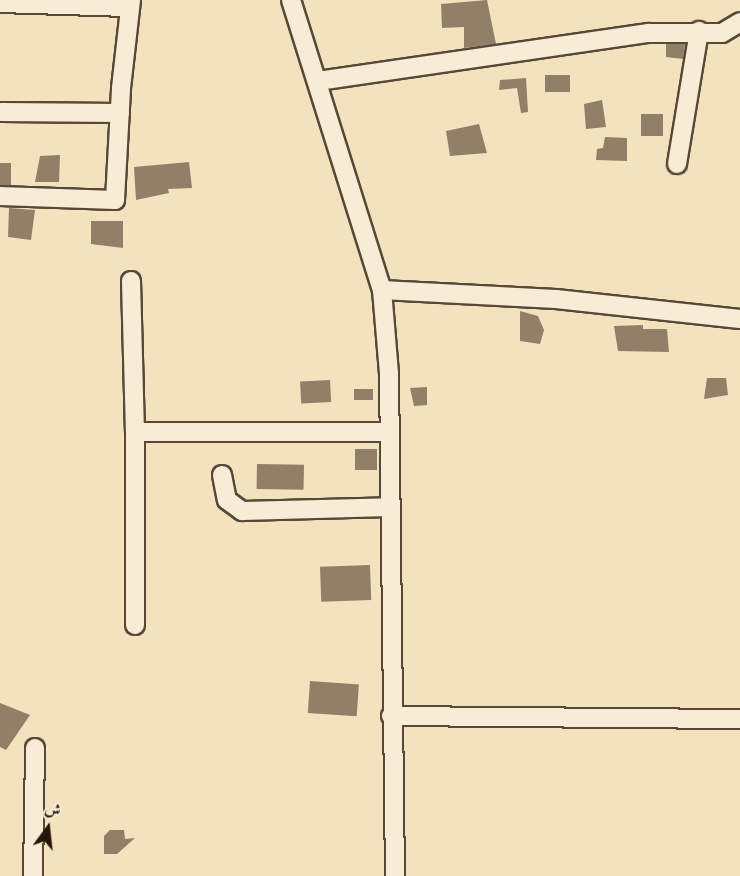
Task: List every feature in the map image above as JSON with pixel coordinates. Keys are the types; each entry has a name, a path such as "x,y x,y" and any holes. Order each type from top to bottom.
{"street":[{"path":"291,0 382,290 389,432 395,876"},
{"path":"0,3 131,4 120,113 115,200 0,196"},
{"path":"318,81 649,33 722,33 740,22"},
{"path":"677,164 699,32"},
{"path":"1,112 120,113"},
{"path":"131,281 135,432 135,625"},
{"path":"382,290 556,299 740,318"},
{"path":"135,432 389,432"},
{"path":"222,475 227,500 242,511 390,507"},
{"path":"392,716 740,719"},
{"path":"33,876 35,748"}],"building":[{"path":"487,0 496,44 464,48 464,27 442,28 441,4"},
{"path":"666,44 685,44 683,59 666,57"},
{"path":"545,75 570,75 570,92 545,92"},
{"path":"526,78 528,112 521,113 517,88 499,90 500,80"},
{"path":"602,100 606,127 586,129 584,104"},
{"path":"641,114 663,114 663,136 641,136"},
{"path":"479,124 487,153 450,156 446,131"},
{"path":"605,137 627,138 627,161 596,160 597,149 603,148"},
{"path":"60,155 59,182 35,182 40,156"},
{"path":"189,162 192,188 168,189 169,193 136,200 134,167"},
{"path":"0,163 11,163 11,185 0,185"},
{"path":"9,208 35,210 31,240 8,237"},
{"path":"91,221 123,221 123,248 91,244"},
{"path":"520,311 538,316 544,330 540,344 520,341"},
{"path":"643,325 643,329 667,329 669,352 618,351 614,326"},
{"path":"707,378 726,378 728,395 704,399"},
{"path":"330,380 331,402 301,404 300,382"},
{"path":"427,387 427,405 414,406 410,388"},
{"path":"354,389 373,389 373,400 354,400"},
{"path":"355,449 377,449 377,470 355,470"},
{"path":"257,464 304,465 304,490 257,489"},
{"path":"370,565 371,600 321,602 320,567"},
{"path":"310,681 359,684 357,716 308,713"},
{"path":"0,703 30,715 6,750 0,747"},
{"path":"110,830 124,830 125,839 135,838 117,854 104,854 104,836"}]}
